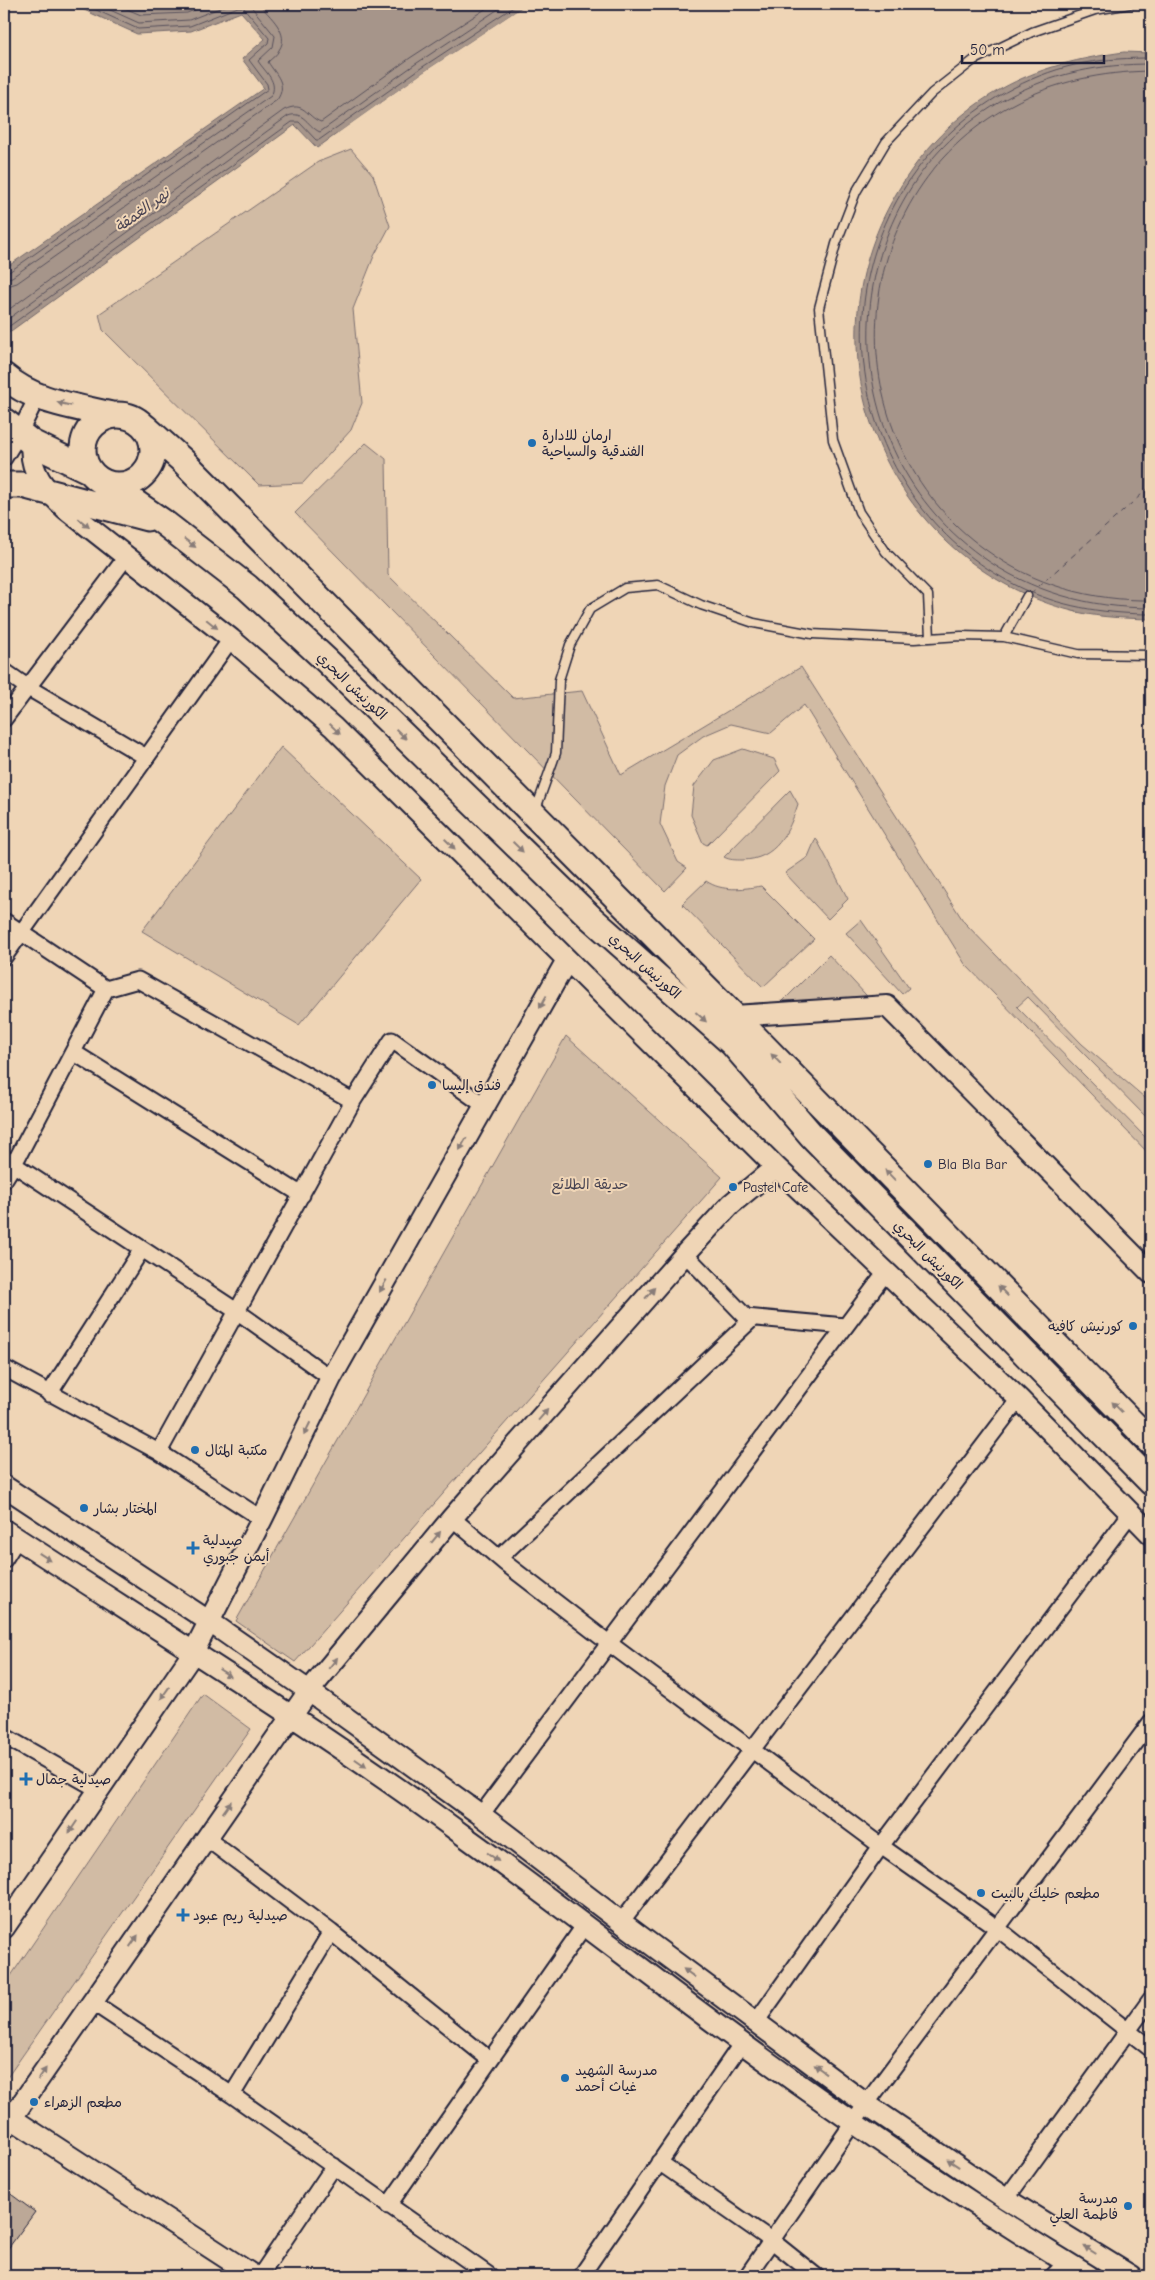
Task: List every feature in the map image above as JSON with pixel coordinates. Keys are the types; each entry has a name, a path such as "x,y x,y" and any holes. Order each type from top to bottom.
{"main road":[{"path":"19,387 112,415 124,415 136,420 145,427 152,445 150,464 143,474 133,482 120,485 98,477 83,457 83,443 89,430 99,420 112,415"},
{"name":"الكورنيش البحري","path":"145,427 183,461 734,1016 1151,1442"},
{"name":"الكورنيش البحري","path":"18,433 98,477 163,522 254,594 327,661 591,918 733,1044 813,1137 1151,1482"},
{"path":"4,485 22,485 163,522"}],"street":[{"path":"4,458 18,433 19,387"},
{"path":"18,433 31,453 32,466 49,493 231,639 333,727 776,1167 1019,1399 1151,1534"},
{"path":"4,719 128,556"},
{"path":"4,957 20,932 231,639"},
{"path":"4,671 27,687 146,756"},
{"path":"4,921 106,989"},
{"path":"4,1928 9,1908 98,1790 192,1653 210,1622 331,1378 567,960"},
{"path":"4,1180 9,1161 73,1052 106,989 138,980 353,1102"},
{"path":"734,1016 887,1006 1151,1273"},
{"path":"159,1452 353,1102 392,1040 485,1106"},
{"path":"73,1052 302,1195"},
{"path":"9,1161 238,1312 331,1378"},
{"path":"254,2276 7,2123 310,1692 452,1518 685,1254 731,1204 776,1167"},
{"path":"49,1394 142,1249"},
{"path":"685,1254 746,1317 846,1326"},
{"path":"481,1815 886,1272"},
{"path":"499,1558 753,1318"},
{"path":"4,1368 159,1452 262,1519"},
{"path":"621,1922 1019,1399"},
{"path":"4,1486 210,1622 310,1692 481,1815 621,1922 866,2104 1006,2199 1131,2276"},
{"path":"756,2022 881,1846 1130,1513"},
{"path":"452,1518 499,1558 610,1644 881,1846 997,1928 1151,2049"},
{"path":"4,1560 10,1535 192,1653 292,1715 466,1836 742,2043 992,2217 1060,2269 1089,2276"},
{"path":"747,2276 866,2104 1151,1722"},
{"path":"4,1736 98,1790"},
{"path":"206,1838 331,1932 490,2060"},
{"path":"388,2206 584,1926"},
{"path":"232,2095 331,1932"},
{"path":"1006,2199 1151,1999"},
{"path":"92,2002 232,2095 490,2276"},
{"path":"581,2276 742,2043"},
{"path":"659,2162 771,2240 816,2276"},
{"path":"260,2276 334,2166"}],"lane":[{"path":"930,638 928,595 886,552 859,512 833,440 819,308 836,244 856,192 886,142 932,93 974,60 1032,32 1095,10 1130,4"},
{"path":"534,816 556,752 559,680 570,645 590,610 625,588 658,585 701,605 754,623 812,634 876,638 1004,637 1078,654 1151,655"},
{"path":"1004,637 1027,596"}],"green space":[{"path":"351,149 373,175 390,226 374,256 353,309 362,403 351,430 303,483 259,485 103,330 99,314 318,162"},
{"path":"366,443 386,459 388,575 513,698 582,691 621,775 801,667 964,922 1082,1044 1151,1103 1151,1122 1028,997 1017,1007 1151,1143 1151,1156 965,964 804,705 771,733 731,724 703,736 677,755 665,786 660,824 678,862 687,868 665,891 295,513"},
{"path":"281,747 421,879 299,1025 142,931"},
{"path":"743,749 774,759 780,771 707,845 703,843 691,815 694,786 714,760"},
{"path":"790,790 798,804 785,834 772,850 754,859 735,860 724,857"},
{"path":"816,838 848,899 828,919 785,873 808,857"},
{"path":"706,881 726,888 740,889 761,886 814,939 763,987 682,904"},
{"path":"861,920 909,988 902,994 846,933"},
{"path":"829,955 877,1007 771,1013"},
{"name":"حديقة الطلائع","path":"566,1036 722,1177 295,1662 236,1621"},
{"path":"203,1694 251,1729 4,2082 4,1986"}],"water":[{"name":"نهر الغمقة","path":"71,4 527,4 421,74 317,148 295,125 4,336 4,269 264,88 242,59 265,39 241,12 191,31 137,34"},
{"path":"1124,52 1151,53 1151,619 1106,617 1065,609 1003,583 950,545 908,497 878,442 861,382 857,319 869,256 896,194 917,163 941,134 970,109 1016,81 1061,64"}],"pier":[{"path":"529,4 528,6 422,76 340,135 338,133 421,74"}],"building":[{"path":"4,2189 35,2212 4,2254"}],"ferry route":[{"path":"1030,594 1151,486"}],"place":[{"name":"ارمان للادارة الفندقية والسياحية","path":"532,443"},
{"name":"فندق إليسا","path":"432,1085"},
{"name":"Bla Bla Bar","path":"928,1164"},
{"name":"Pastel Cafe","path":"733,1187"},
{"name":"كورنيش كافيه","path":"1133,1326"},
{"name":"مكتبة المثال","path":"195,1450"},
{"name":"المختار بشار","path":"84,1508"},
{"name":"صيدلية أيمن جبوري","path":"193,1548"},
{"name":"صيدلية جمال","path":"26,1779"},
{"name":"مطعم خليك بالبيت","path":"981,1893"},
{"name":"صيدلية ريم عبود","path":"183,1915"},
{"name":"مدرسة الشهيد غياث أحمد","path":"565,2078"},
{"name":"مطعم الزهراء","path":"34,2102"},
{"name":"مدرسة فاطمة العلي","path":"1128,2206"}]}
